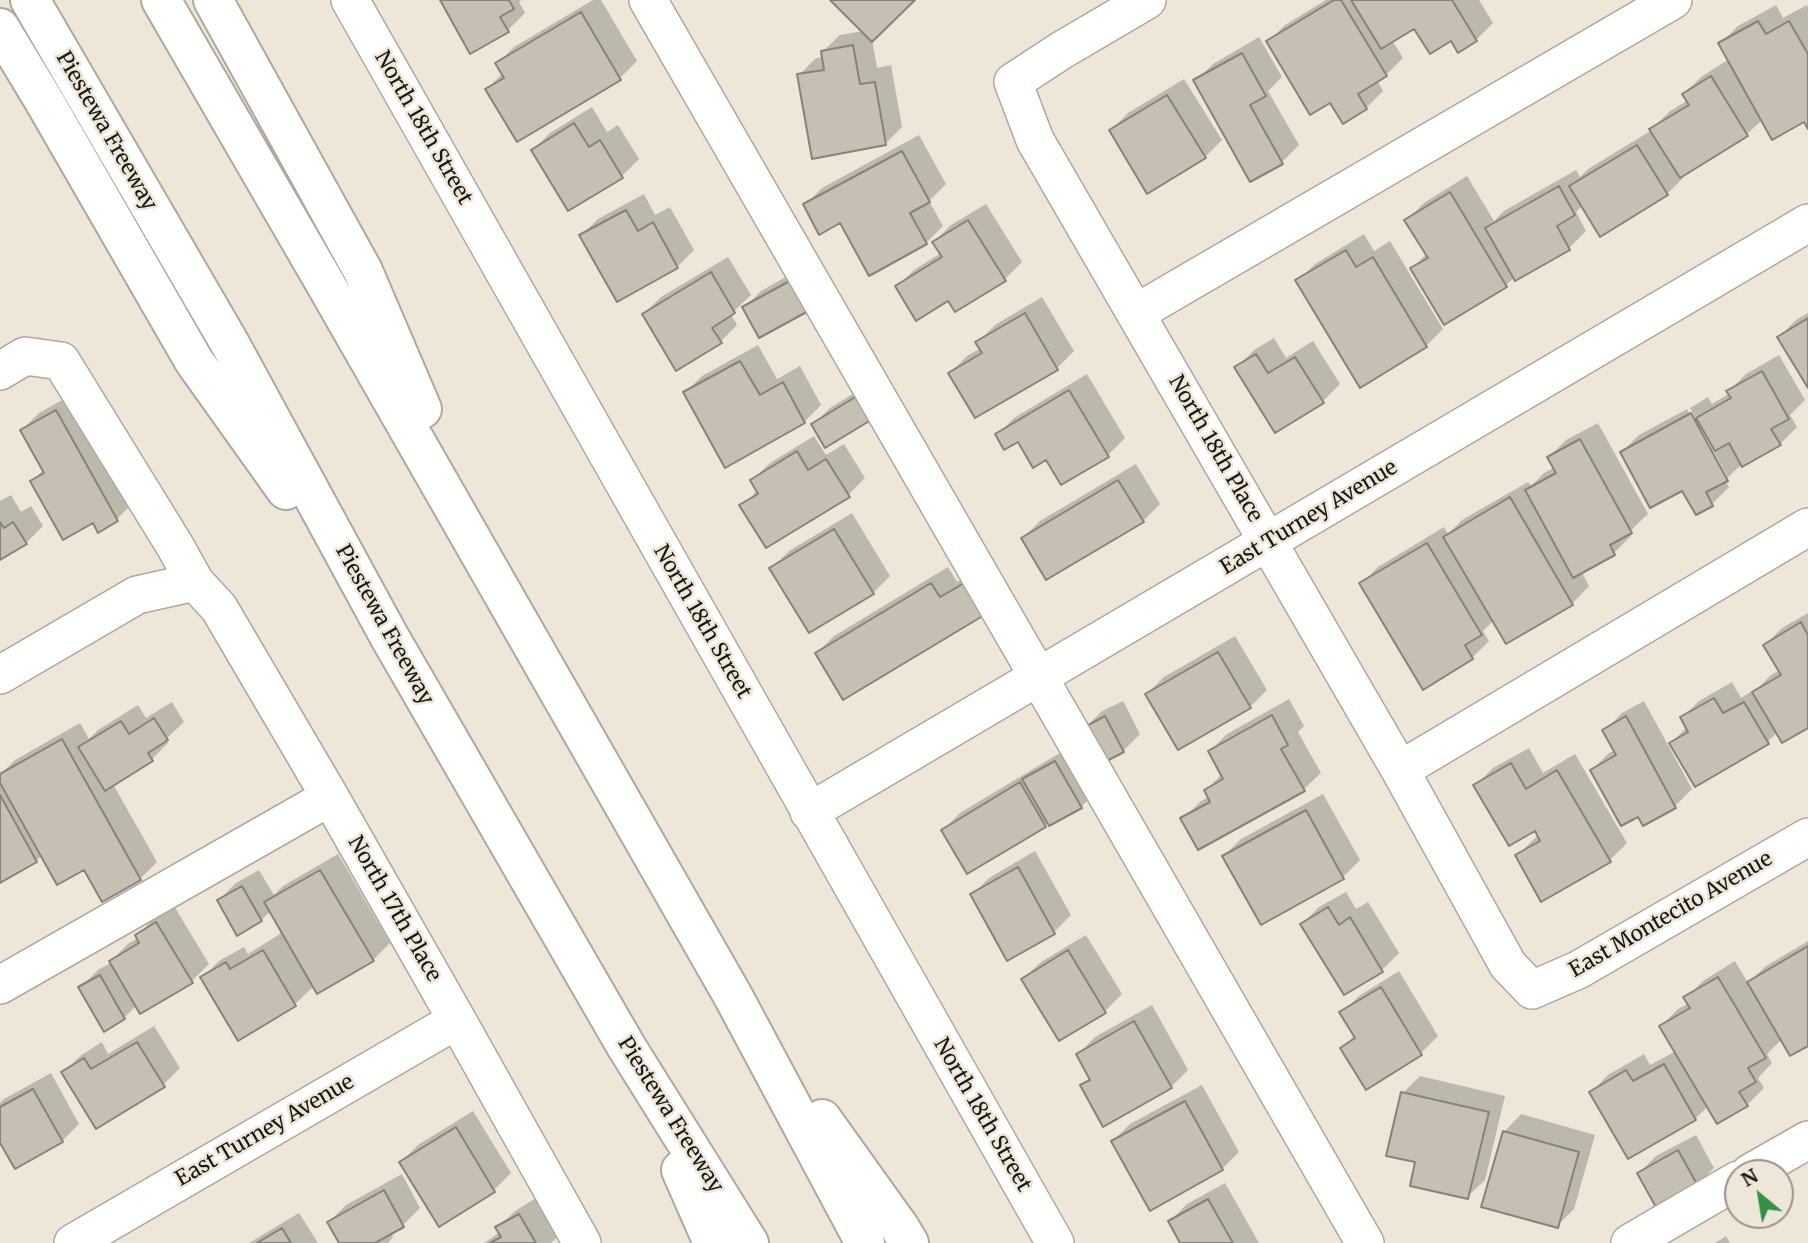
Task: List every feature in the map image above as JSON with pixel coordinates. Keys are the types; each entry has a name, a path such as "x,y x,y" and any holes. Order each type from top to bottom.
{"highway":[{"name":"Piestewa Freeway","path":"30,0 229,342 389,636 626,1046 750,1243"},
{"path":"161,0 733,996 865,1243"},
{"path":"213,0 363,271 496,582"},
{"path":"0,28 194,360 389,636"},
{"path":"733,996 909,1243"},
{"path":"626,1046 713,1243"}],"street":[{"name":"North 18th Street","path":"350,0 1055,1243"},
{"path":"648,0 1365,1243"},
{"name":"North 18th Place","path":"1147,0 1013,82 1035,140 1400,770 1508,965 1532,990"},
{"path":"1136,313 1673,0"},
{"name":"East Turney Avenue","path":"809,812 1808,223"},
{"name":"North 17th Place","path":"0,371 25,356 61,361 176,546 195,582 219,608 330,797 582,1243"},
{"path":"1400,770 1808,527"},
{"path":"0,675 137,595 195,582"},
{"path":"0,985 330,797"},
{"name":"East Montecito Avenue","path":"1532,990 1578,970 1808,837"},
{"name":"East Turney Avenue","path":"73,1243 457,1020"},
{"path":"1775,1159 1808,1140"},
{"path":"1630,1243 1724,1188"}],"building":[{"path":"440,0 509,0 514,9 500,17 509,32 470,54"},
{"path":"830,0 915,0 872,42"},
{"path":"1334,0 1341,0 1387,76 1358,94 1367,109 1343,124 1330,103 1310,115 1266,41"},
{"path":"1351,0 1452,0 1477,41 1458,53 1451,41 1430,54 1414,29 1381,49"},
{"path":"581,12 621,80 517,142 485,89 504,78 495,63"},
{"path":"1758,21 1766,34 1789,21 1808,54 1808,129 1804,122 1772,140 1718,43"},
{"path":"853,45 860,84 875,82 886,145 812,159 797,74 824,70 821,51"},
{"path":"1242,53 1266,96 1250,105 1283,164 1250,182 1193,80"},
{"path":"1711,76 1748,136 1680,178 1649,129 1689,105 1682,94"},
{"path":"1167,95 1206,158 1147,194 1109,130"},
{"path":"574,123 589,147 600,140 623,178 568,211 531,150"},
{"path":"1637,145 1668,195 1600,237 1569,186"},
{"path":"902,151 930,202 910,213 927,244 869,276 840,223 819,235 803,204"},
{"path":"1559,186 1575,215 1557,226 1570,250 1515,281 1485,228"},
{"path":"1450,192 1507,287 1444,325 1410,268 1428,258 1404,220"},
{"path":"626,210 638,231 653,222 678,268 617,302 579,235"},
{"path":"968,220 1006,281 955,312 948,301 916,321 895,286 942,257 932,242"},
{"path":"1346,250 1356,267 1373,257 1427,347 1360,388 1295,280"},
{"path":"711,272 735,313 712,328 722,343 676,371 642,314"},
{"path":"797,277 814,308 759,338 742,307"},
{"path":"1025,313 1058,370 975,418 948,373 982,353 975,342"},
{"path":"1808,318 1808,388 1777,337"},
{"path":"1256,354 1268,373 1295,357 1324,403 1275,433 1234,367"},
{"path":"740,361 760,395 783,382 805,423 725,468 683,392"},
{"path":"1762,371 1789,419 1771,429 1781,445 1742,467 1729,443 1715,451 1696,418 1731,398 1726,391"},
{"path":"1069,390 1109,457 1061,485 1046,460 1033,468 1018,442 1004,450 995,434"},
{"path":"857,396 871,420 825,448 811,424"},
{"path":"56,410 118,521 98,533 93,523 63,540 30,481 44,473 20,430"},
{"path":"1691,413 1728,481 1706,492 1713,506 1696,515 1682,491 1650,508 1620,452"},
{"path":"1580,439 1632,533 1610,545 1615,555 1573,578 1525,490 1556,473 1547,457"},
{"path":"797,451 808,470 826,459 850,497 766,548 739,505 758,494 750,480"},
{"path":"1118,480 1144,522 1046,580 1021,538"},
{"path":"1510,497 1573,605 1506,644 1443,537"},
{"path":"0,522 4,528 13,522 27,544 0,560"},
{"path":"834,529 874,594 809,633 769,568"},
{"path":"1427,543 1482,635 1465,645 1473,659 1423,690 1359,583"},
{"path":"966,582 986,614 843,700 815,653 931,583 940,597"},
{"path":"1801,622 1808,635 1808,728 1782,743 1752,692 1781,675 1763,645"},
{"path":"1218,652 1251,708 1178,750 1145,694"},
{"path":"1714,698 1723,713 1744,702 1769,744 1695,787 1669,743 1688,732 1680,717"},
{"path":"1272,715 1288,745 1281,749 1305,791 1198,850 1180,818 1210,802 1204,790 1223,779 1208,751"},
{"path":"1105,716 1124,752 1101,764 1083,728"},
{"path":"1626,716 1676,808 1643,826 1638,817 1621,826 1590,770 1616,755 1602,730"},
{"path":"154,718 168,740 148,753 153,761 105,791 78,747 121,721 129,734"},
{"path":"62,739 141,880 102,902 84,870 57,885 0,783 0,774"},
{"path":"1055,761 1082,808 1049,826 1022,779"},
{"path":"1511,763 1526,789 1557,770 1611,862 1541,902 1515,855 1540,841 1535,831 1509,846 1473,785"},
{"path":"1020,782 1046,827 967,874 941,830"},
{"path":"0,795 37,862 0,883"},
{"path":"1306,810 1344,879 1261,925 1222,856"},
{"path":"1018,867 1055,934 1007,961 970,894"},
{"path":"320,870 374,961 317,994 264,902"},
{"path":"242,886 262,921 237,936 217,900"},
{"path":"1328,907 1339,925 1350,917 1383,972 1344,995 1300,924"},
{"path":"156,922 193,983 140,1014 109,961 139,943 135,935"},
{"path":"1808,946 1808,1046 1790,1056 1747,982"},
{"path":"263,950 296,1006 238,1041 200,977 226,962 230,969"},
{"path":"1068,950 1106,1013 1059,1041 1021,979"},
{"path":"100,975 125,1019 104,1032 78,987"},
{"path":"1718,977 1766,1058 1748,1068 1756,1082 1739,1092 1748,1106 1717,1124 1659,1026 1690,1008 1683,997"},
{"path":"1381,987 1422,1055 1366,1090 1340,1048 1355,1038 1339,1012"},
{"path":"1134,1021 1172,1088 1103,1127 1080,1085 1090,1080 1076,1054"},
{"path":"137,1042 165,1087 96,1129 61,1072 84,1058 91,1069"},
{"path":"1664,1064 1696,1120 1628,1159 1589,1092 1626,1070 1633,1081"},
{"path":"33,1089 63,1142 15,1169 0,1143 0,1107"},
{"path":"1401,1092 1489,1112 1468,1199 1410,1186 1415,1162 1386,1156"},
{"path":"1185,1101 1223,1170 1150,1211 1111,1141"},
{"path":"456,1127 495,1192 439,1227 399,1162"},
{"path":"1503,1131 1579,1152 1558,1228 1481,1207"},
{"path":"1678,1150 1698,1186 1657,1209 1637,1173"},
{"path":"384,1190 404,1227 375,1243 339,1243 327,1222"},
{"path":"1208,1199 1233,1243 1180,1243 1168,1221"},
{"path":"519,1214 536,1243 490,1243 501,1237 495,1227"},
{"path":"282,1228 291,1243 257,1243"}]}
